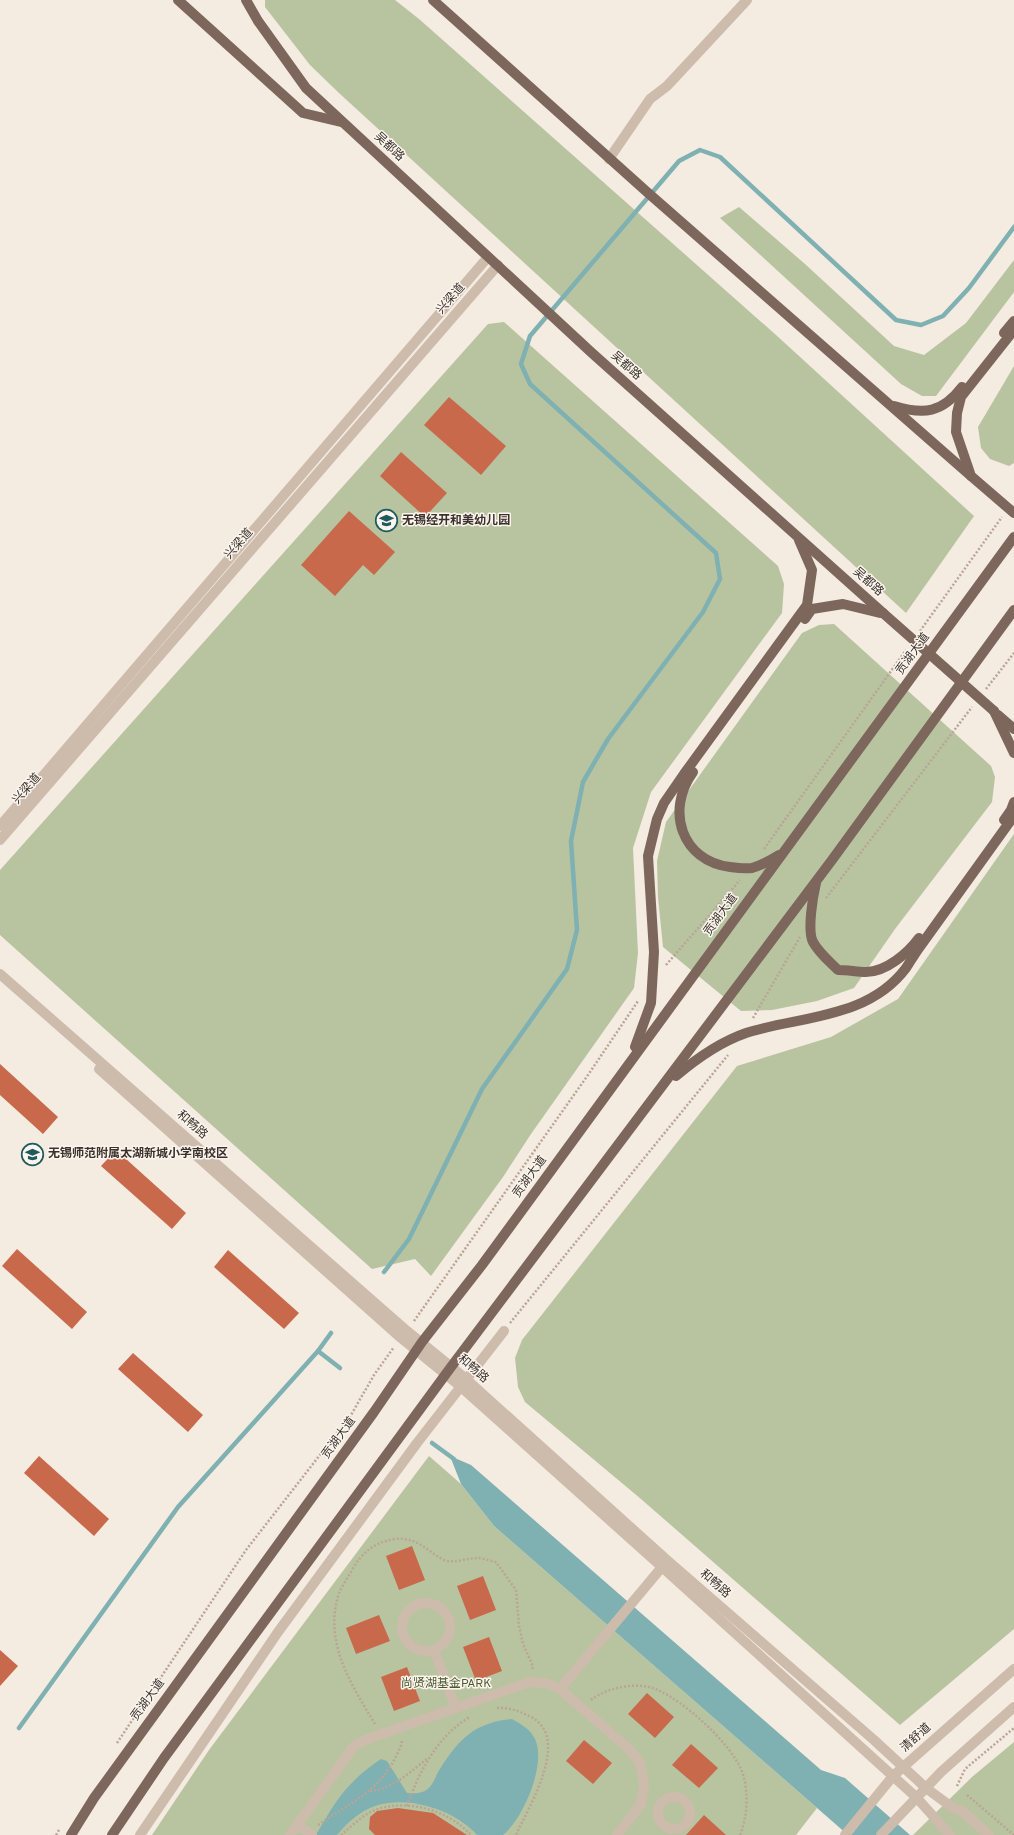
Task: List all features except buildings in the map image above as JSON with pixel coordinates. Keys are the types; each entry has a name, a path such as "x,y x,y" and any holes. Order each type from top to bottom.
{"main road":[{"path":"178,0 303,114 343,122"},
{"name":"吴都路","path":"246,0 258,21 306,88 592,353 1014,730"},
{"path":"255,0 258,21"},
{"path":"433,0 609,159 700,237 971,476 1009,513"},
{"path":"890,405 913,412 942,406 957,394 1014,321"},
{"path":"971,476 961,452 956,432 957,413 961,397 1014,330"},
{"path":"630,1060 651,1003 654,979 654,952 648,856 657,819 664,803 684,774 807,605 812,570 796,536"},
{"name":"贡湖大道","path":"71,1835 98,1792 374,1412 419,1346 482,1265 630,1060 1014,537"},
{"path":"783,853 765,863 750,868 717,865 703,859 691,847 683,833 679,817 681,798 688,780 812,609 843,604 883,614"},
{"path":"112,1835 168,1752 449,1371 663,1087 1014,610"},
{"path":"994,711 1014,753"},
{"path":"817,879 811,918 812,940 820,953 838,970 867,972 884,967 901,957 915,943 1011,810 1014,802"},
{"path":"663,1087 689,1065 712,1050 744,1034 837,1013 857,1005 891,984 905,969 918,948 1014,816"}],"street":[{"path":"609,159 650,99 667,86 747,0"},
{"name":"兴梁道","path":"0,826 488,257"},
{"name":"兴梁道","path":"0,840 498,265"},
{"name":"和畅路","path":"0,974 404,1334"},
{"name":"和畅路","path":"0,982 404,1334 464,1383 903,1766 926,1788 953,1808 962,1810 989,1835"},
{"path":"140,1835 278,1632 417,1443 504,1331"},
{"name":"和畅路","path":"464,1383 662,1567 916,1797 950,1835"},
{"path":"560,1689 662,1567"},
{"path":"431,1603 444,1611 448,1618 449,1633 441,1646 434,1650 426,1651 411,1646 403,1632 405,1616 409,1610 416,1605 431,1603"},
{"path":"434,1650 456,1708"},
{"name":"清舒道","path":"845,1835 874,1801 892,1776 1014,1669"},
{"path":"290,1835 354,1746 403,1726 530,1682 546,1683 560,1689 630,1750 640,1762 644,1785 641,1804 617,1835"},
{"path":"881,1835 941,1772 1014,1706"},
{"path":"641,1804 658,1809"},
{"path":"298,1825 312,1835"}],"path":[{"name":"贡湖大道","path":"919,633 1009,513"},
{"name":"贡湖大道","path":"654,979 750,868 910,646"},
{"path":"985,691 1014,653"},
{"path":"825,899 975,703"},
{"path":"744,1034 811,918"},
{"name":"贡湖大道","path":"113,1749 246,1550 351,1415 370,1381 575,1094 641,996"},
{"path":"504,1331 730,1052"},
{"path":"381,1734 345,1673 336,1647 334,1620 339,1593 362,1555 377,1543 396,1539 413,1540 445,1560 461,1561 479,1558 496,1562 516,1590 519,1626 523,1644 533,1666 530,1682"},
{"path":"582,1708 595,1697 616,1689 638,1686 657,1689 680,1703 707,1725 741,1769 746,1788 746,1802 740,1835"},
{"path":"492,1708 504,1707 519,1711 534,1718 543,1727 548,1741 549,1756 536,1795 516,1835"},
{"path":"407,1806 413,1788 430,1756 439,1744 461,1722 476,1713"},
{"path":"318,1825 370,1791 384,1778 402,1743 403,1726"},
{"path":"957,1786 964,1769 1014,1728"},
{"path":"370,1791 384,1788 400,1780 430,1756"},
{"path":"967,1795 1014,1835"},
{"path":"341,1835 367,1813 378,1808 407,1806 435,1810 465,1828 471,1835"},
{"path":"56,1835 60,1828"}],"green space":[{"path":"265,0 395,0 419,19 776,335 974,516 906,613 339,93 310,65 265,7"},
{"path":"739,207 805,264 894,346 924,355 966,323 1014,260 1014,292 936,396 922,396 901,384 720,218"},
{"path":"504,322 778,566 784,584 782,613 651,792 633,848 638,953 634,988 531,1134 503,1177 431,1276 415,1259 372,1269 0,935 0,870 488,324"},
{"path":"1014,366 1014,463 1009,466 990,459 981,448 978,427"},
{"path":"834,624 991,766 995,777 992,802 895,929 854,988 817,1001 772,1010 741,1011 663,947 658,897 657,861 666,822 802,633 819,625"},
{"path":"1014,834 1014,1629 900,1725 641,1499 525,1402 518,1387 515,1358 522,1340 737,1066 831,1037 898,999"},
{"name":"尚贤湖基金PARK","path":"429,1456 461,1484 494,1526 817,1808 796,1835 152,1835 209,1750"},
{"path":"1014,1742 1014,1835 913,1835 972,1777"}],"water":[{"path":"450,1456 471,1465 821,1770 845,1778 910,1835 848,1835 494,1526 461,1484"},
{"path":"512,1719 525,1727 533,1735 538,1750 538,1762 531,1790 525,1804 511,1827 503,1835 477,1835 468,1826 444,1812 430,1807 402,1802 388,1803 369,1808 354,1818 337,1835 316,1835 343,1792 369,1767 381,1759 387,1761 407,1793 420,1793 429,1787 451,1752 467,1736 486,1724"}],"waterway":[{"path":"384,1272 409,1239 482,1089 567,969 577,930 571,841 583,782 608,739 703,612 720,579 716,553 530,384 521,364 530,336 679,161 700,150 720,157 896,320 921,325 943,316 969,288 1014,227"},
{"path":"19,1728 178,1507 318,1351 331,1333"},
{"path":"318,1351 340,1368"},
{"path":"432,1443 454,1459"}],"place":[{"name":"无锡经开和美幼儿园","path":"386,521"},
{"name":"无锡师范附属太湖新城小学南校区","path":"33,1154"}]}
